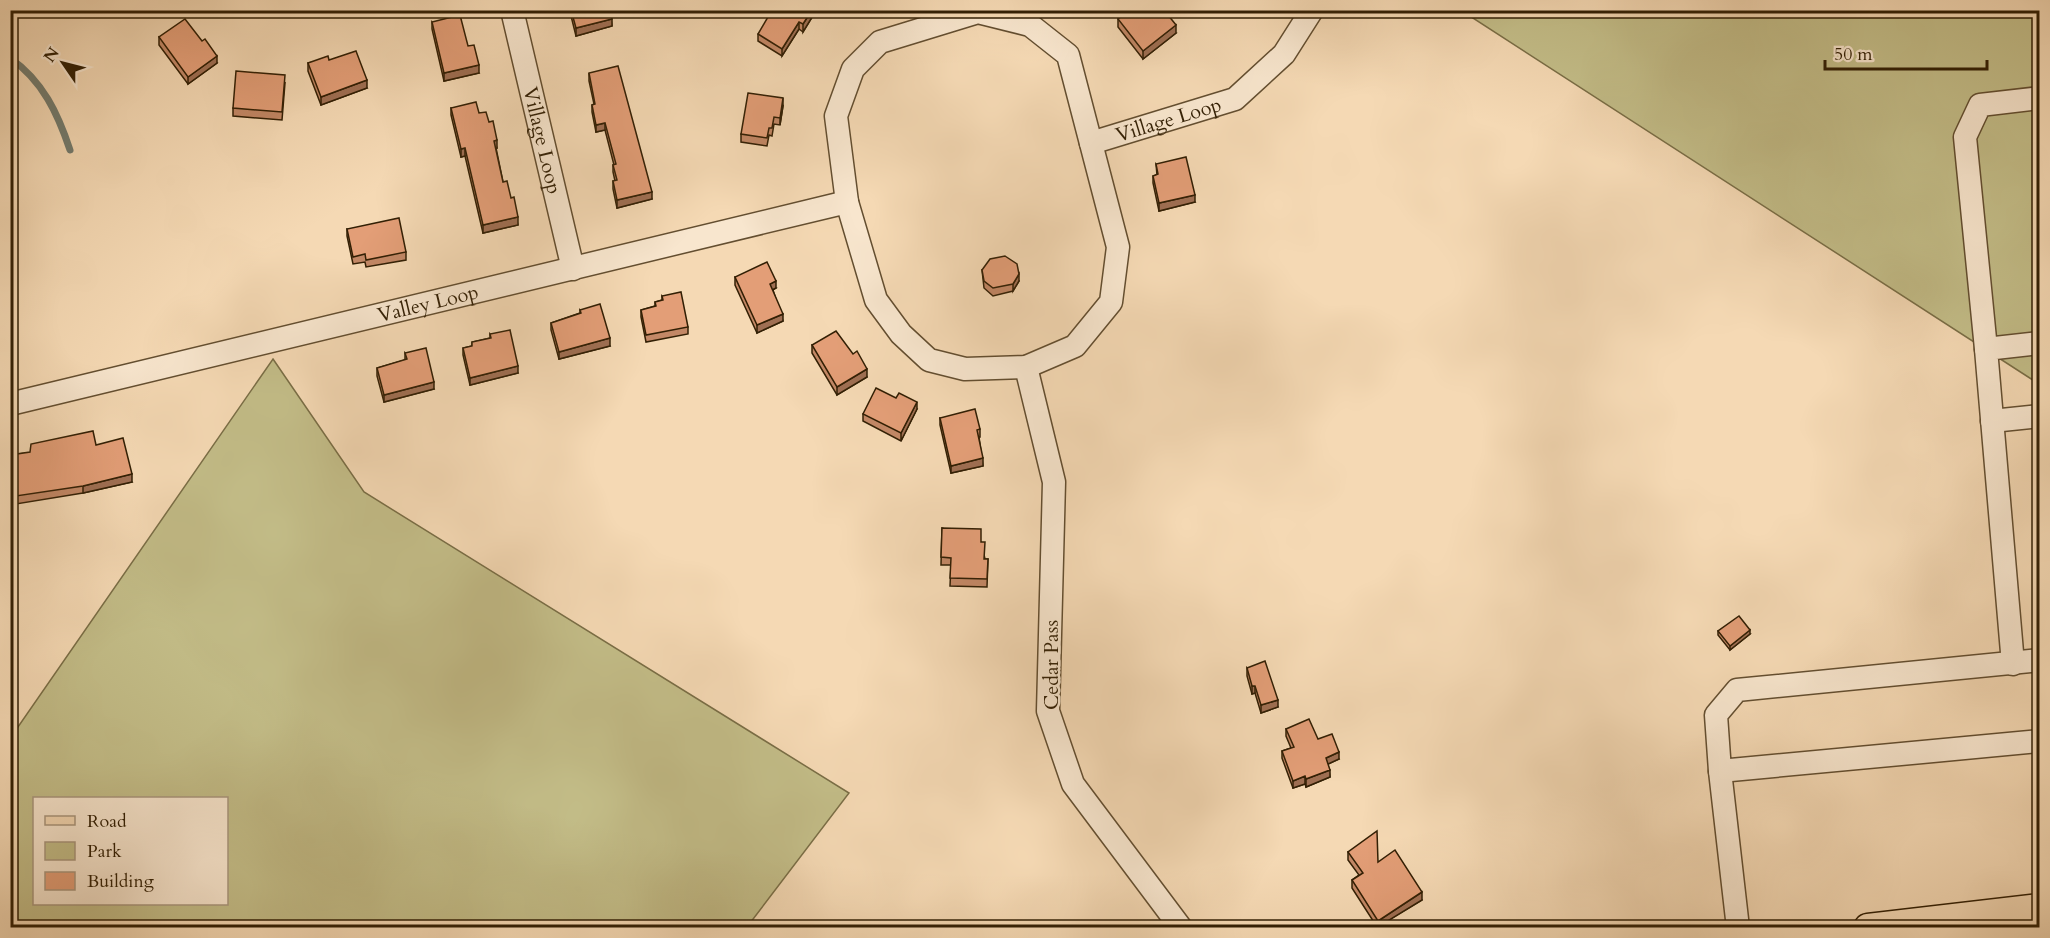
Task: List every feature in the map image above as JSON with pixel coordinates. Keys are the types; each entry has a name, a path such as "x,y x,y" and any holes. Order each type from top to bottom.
{"main road":[{"path":"1868,927 2040,908"}],"street":[{"name":"Village Loop","path":"512,10 573,269"},
{"name":"Village Loop","path":"1091,143 1236,99 1284,54 1312,10"},
{"path":"978,12 1030,25 1068,55 1091,143 1118,247 1111,302 1075,346 1026,367 965,369 929,360 901,334 876,300 847,202 836,116 853,69 880,42 934,18 978,12"},
{"path":"2013,664 1965,137 1980,105 2040,98"},
{"name":"Valley Loop","path":"10,404 847,202"},
{"path":"1986,349 2040,344"},
{"name":"Cedar Pass","path":"1026,367 1054,482 1048,711 1073,784 1181,927"},
{"path":"1992,421 2040,416"},
{"path":"1738,927 1720,771 1716,715 1737,690 2040,660"},
{"path":"1720,771 2040,741"}],"green space":[{"path":"1462,11 2039,11 2039,384"},
{"path":"273,359 364,492 849,793 747,927 11,928 11,737"}],"building":[{"path":"571,10 610,10 612,19 576,28"},
{"path":"772,10 812,10 803,24 799,22 782,49 758,34"},
{"path":"1130,10 1155,10 1158,14 1164,10 1176,25 1143,51 1118,19"},
{"path":"460,15 468,46 474,45 479,65 444,73 432,22"},
{"path":"185,19 202,41 205,39 217,56 188,77 159,37"},
{"path":"356,51 367,80 321,97 308,63 328,56 329,60"},
{"path":"618,66 652,192 617,200 613,181 617,180 613,165 616,164 605,123 596,125 592,105 595,104 589,73"},
{"path":"236,71 285,75 282,112 233,108"},
{"path":"748,93 783,98 780,118 774,117 767,138 741,134"},
{"path":"476,102 479,113 486,112 489,122 493,121 497,140 494,141 503,182 507,181 511,198 514,197 518,217 483,225 465,148 461,149 451,108"},
{"path":"1186,157 1195,195 1159,203 1153,176 1158,174 1156,164"},
{"path":"399,218 406,252 366,260 365,254 353,257 347,229"},
{"path":"1005,256 1017,264 1019,274 1013,284 993,288 984,281 982,270 990,259"},
{"path":"767,262 776,281 770,284 783,314 757,325 735,277"},
{"path":"681,292 688,327 646,335 641,310 656,306 655,302 663,300 662,296"},
{"path":"600,304 610,338 559,352 551,323"},
{"path":"510,330 518,366 470,378 463,348 472,346 472,342 491,338 490,334"},
{"path":"836,331 853,354 857,351 867,369 837,387 812,345"},
{"path":"426,348 434,382 384,395 377,368 407,359 405,353"},
{"path":"876,388 896,398 899,393 917,402 901,433 863,414"},
{"path":"975,409 983,458 951,466 940,418"},
{"path":"93,431 96,445 123,438 132,474 83,486 16,496 10,455 30,452 31,444"},
{"path":"942,528 981,529 981,542 985,542 984,559 988,559 987,579 950,578 951,558 941,557"},
{"path":"1739,616 1750,630 1730,646 1718,631"},
{"path":"1265,661 1278,700 1261,705 1247,668"},
{"path":"1309,719 1318,739 1332,734 1339,752 1326,758 1330,770 1293,781 1282,751 1294,747 1286,729"},
{"path":"1377,831 1378,862 1395,850 1422,892 1378,921 1352,880 1363,873 1348,852"},
{"path":"191,921 196,927 184,927"}],"waterway":[{"path":"10,58 32,77 48,99 70,150"}]}
